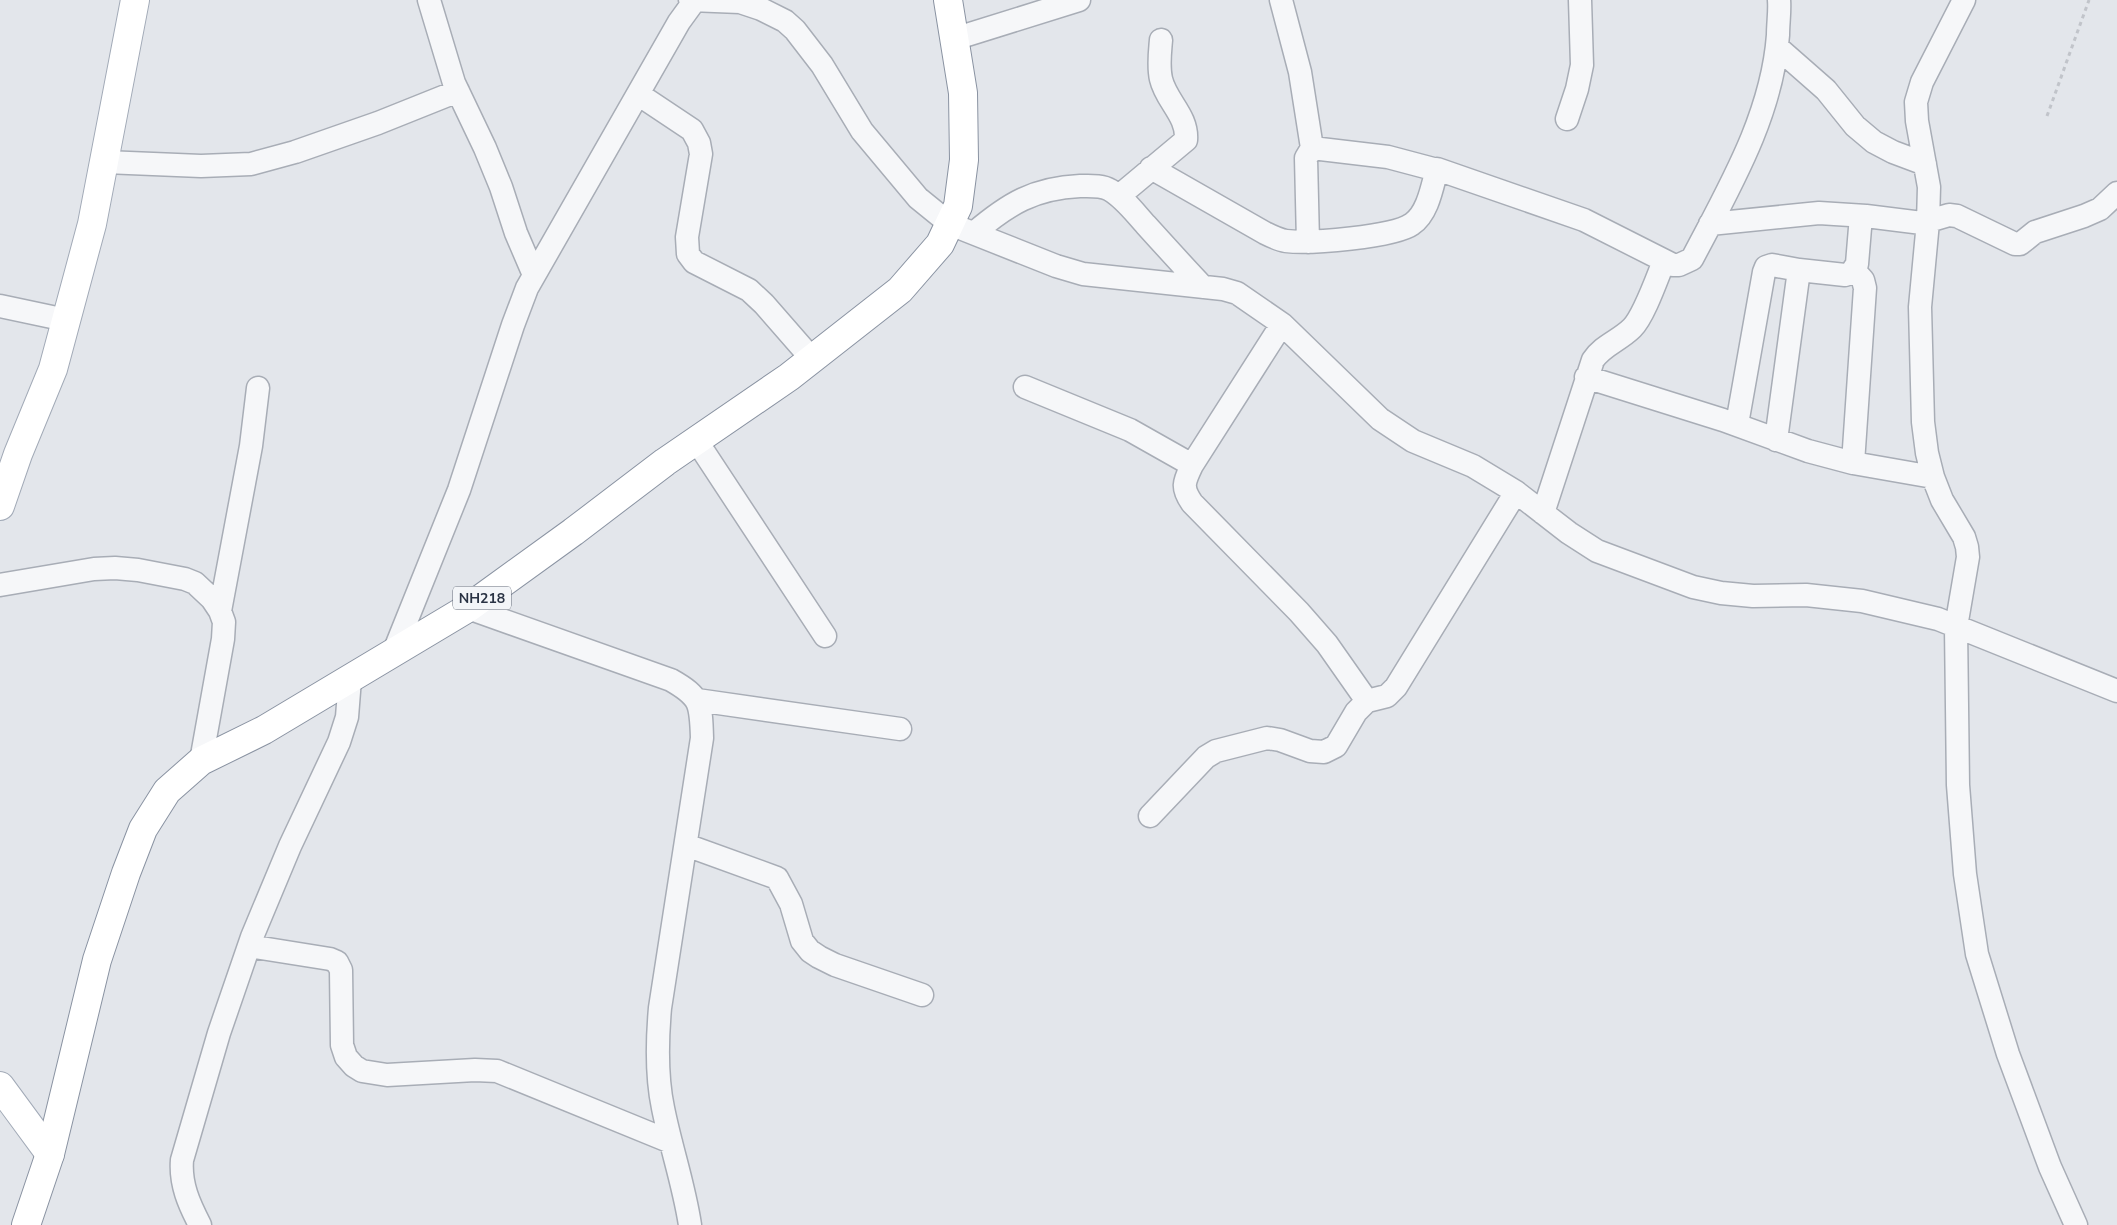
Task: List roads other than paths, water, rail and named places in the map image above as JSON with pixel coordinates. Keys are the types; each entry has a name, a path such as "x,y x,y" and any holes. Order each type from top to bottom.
{"main road":[{"path":"0,506 18,454 53,369 92,224 135,0"},
{"name":"NH218","path":"26,1225 50,1154 97,960 126,872 143,829 167,790 201,761 264,730 468,608 696,440 812,358 900,290 940,244 962,228 958,206 964,160 963,92 948,0"},
{"path":"0,1086 50,1154"}],"street":[{"path":"429,0 458,91 485,148 501,187 516,233 534,275"},
{"path":"690,0 740,2 785,21 795,30 822,65 862,131 918,198 962,228 1056,266 1083,274 1223,289 1237,293 1282,324 1380,419 1413,441 1472,466 1516,492 1597,551 1693,587 1721,593 1753,596 1806,595 1862,601 1938,619 2117,692"},
{"path":"393,654 459,490 513,325 534,275 679,22 695,0"},
{"path":"954,39 1049,4 1079,0"},
{"path":"1281,0 1300,72 1312,148 1306,158 1308,242"},
{"path":"1567,119 1582,66 1580,0"},
{"path":"1312,148 1388,156 1437,170 1584,220 1664,261 1679,266 1692,259 1753,136 1773,76 1777,47 1779,0"},
{"path":"1964,0 1922,82 1916,102 1917,121 1929,187 1920,317 1923,422 1927,453 1933,477 1942,500 1968,548 1956,627 1958,785 1965,874 1977,954 2008,1054 2050,1167 2076,1225"},
{"path":"1119,196 1186,140 1184,122 1161,80 1161,40"},
{"path":"1777,47 1826,90 1855,126 1874,142 1925,164"},
{"path":"104,162 201,166 251,164 295,152 378,123 458,91"},
{"path":"638,94 692,130 699,143 702,154 687,237 688,254 694,262 748,290 764,304 812,358"},
{"path":"1151,168 1264,234 1284,241 1308,242 1384,233 1399,230 1412,224 1422,213 1437,170"},
{"path":"962,228 1028,196 1054,189 1095,186 1109,189 1119,196 1203,288"},
{"path":"1710,224 1819,213 1916,223 1928,222 1941,217 1956,216 2015,244 2020,244 2035,232 2100,209 2117,193"},
{"path":"1737,424 1766,267 1772,265 1845,275 1851,273 1854,270 1861,216"},
{"path":"1543,513 1593,360 1600,350 1633,327 1640,316 1664,261"},
{"path":"1776,440 1799,270"},
{"path":"1853,463 1865,288 1863,280 1854,270"},
{"path":"0,306 66,320"},
{"path":"1282,324 1192,466 1184,482 1185,493 1192,503 1299,612 1327,644 1367,701"},
{"path":"1586,377 1737,424 1808,451 1853,463 1933,477"},
{"path":"1025,387 1130,430 1192,466"},
{"path":"220,611 251,446 258,388"},
{"path":"696,440 825,636"},
{"path":"1150,816 1206,757 1216,751 1267,738 1280,740 1310,751 1324,752 1336,746 1356,712 1367,701 1388,696 1396,687 1516,492"},
{"path":"0,585 94,569 138,570 195,583 212,599 220,611 224,622 223,639 201,761"},
{"path":"468,608 671,680 688,690 697,700 701,713 702,738 660,1008 656,1046 663,1108 687,1203 690,1225"},
{"path":"200,1225 186,1196 181,1175 182,1160 219,1033 249,946 290,846 339,742 347,717 350,679"},
{"path":"697,700 900,729"},
{"path":"686,845 776,878 791,904 802,941 810,951 819,957 835,965 922,995"},
{"path":"249,946 330,958 337,962 341,970 342,1045 346,1057 354,1066 362,1071 387,1075 475,1070 497,1072 672,1142"}]}
